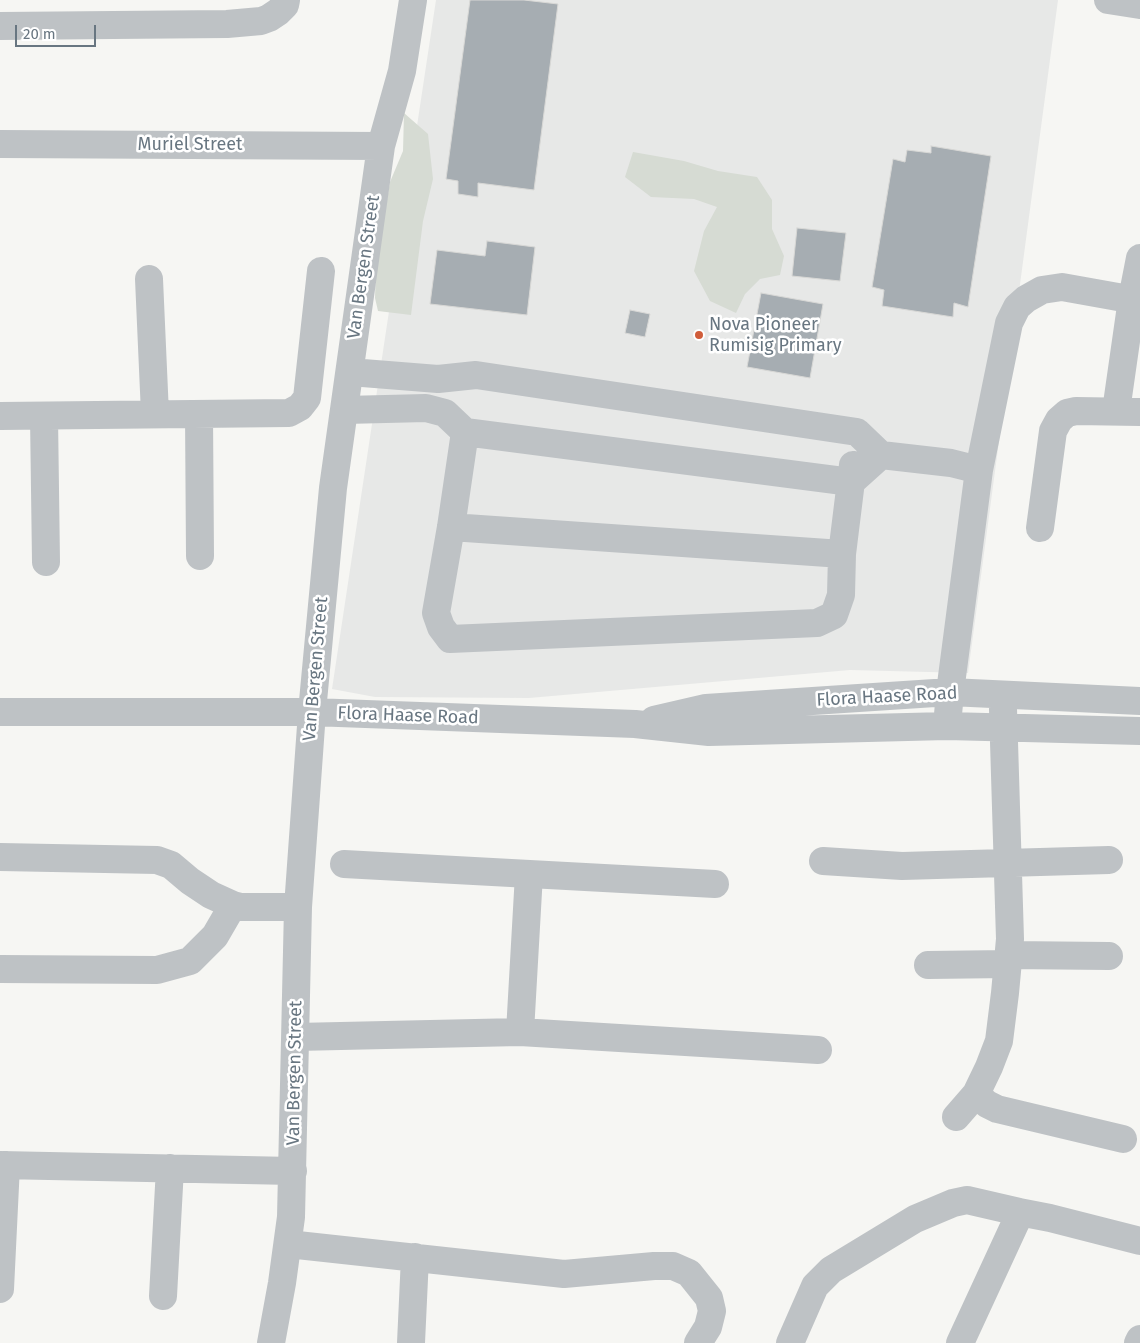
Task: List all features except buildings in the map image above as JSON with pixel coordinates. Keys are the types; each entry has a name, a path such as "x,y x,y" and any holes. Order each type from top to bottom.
{"street":[{"path":"0,26 228,24 261,21 278,12 286,0"},
{"name":"Van Bergen Street","path":"271,1343 291,1217 298,907 312,712 333,488 381,146 402,70 414,0"},
{"path":"1108,0 1140,5"},
{"name":"Muriel Street","path":"0,144 381,146"},
{"path":"1040,528 1053,431 1059,420 1067,413 1076,411 1128,411 1140,258"},
{"path":"0,416 289,413 300,407 307,398 321,271"},
{"path":"149,279 155,414"},
{"path":"947,726 979,470 1009,323 1017,307 1026,299 1042,290 1062,287 1136,300"},
{"path":"350,372 438,379 476,375 857,432 881,455 951,463 979,470"},
{"path":"345,410 426,408 445,413 464,432 851,482 881,455"},
{"path":"199,414 200,556"},
{"path":"44,416 46,562"},
{"path":"464,432 451,527 436,613 441,627 450,639 817,623 834,615 841,595 842,554 857,432"},
{"path":"451,527 842,554"},
{"name":"Flora Haase Road","path":"636,724 706,708 950,692 1140,701"},
{"path":"956,1117 976,1094 999,1041 1008,960 1010,939 1003,694"},
{"name":"Flora Haase Road","path":"0,712 312,712 636,724 709,732 947,726 1140,731"},
{"path":"0,858 157,860 171,865 211,895 233,905 241,907 298,907"},
{"path":"823,861 902,866 1109,860"},
{"path":"344,864 715,884"},
{"path":"520,1032 529,874"},
{"path":"0,969 157,970 190,961 215,936 233,905"},
{"path":"928,965 1109,956"},
{"path":"296,1037 520,1032 818,1050"},
{"path":"976,1094 997,1110 1123,1139"},
{"path":"0,1289 3,1165 293,1171"},
{"path":"162,1296 170,1168"},
{"path":"790,1343 815,1286 831,1270 851,1256 916,1219 953,1202 968,1200 1050,1218 1140,1241"},
{"path":"960,1343 1020,1212"},
{"path":"288,1244 564,1274 673,1266 689,1273 709,1298 712,1311 708,1327 698,1343"},
{"path":"411,1343 415,1257"},
{"path":"1138,1343 1140,1339"}],"shaded area":[{"name":"Nova Pioneer Rumisig Primary","path":"436,0 1058,0 968,673 850,670 529,698 375,697 332,689"},
{"path":"404,113 428,134 433,179 423,221 411,315 378,311 375,298 376,265 390,182 403,151"},
{"path":"633,152 684,161 718,171 757,177 772,200 772,229 784,256 780,275 760,279 745,294 736,313 710,301 694,271 704,231 717,207 694,199 651,197 625,177"}],"place":[{"name":"Nova Pioneer Rumisig Primary","path":"699,335"}]}
